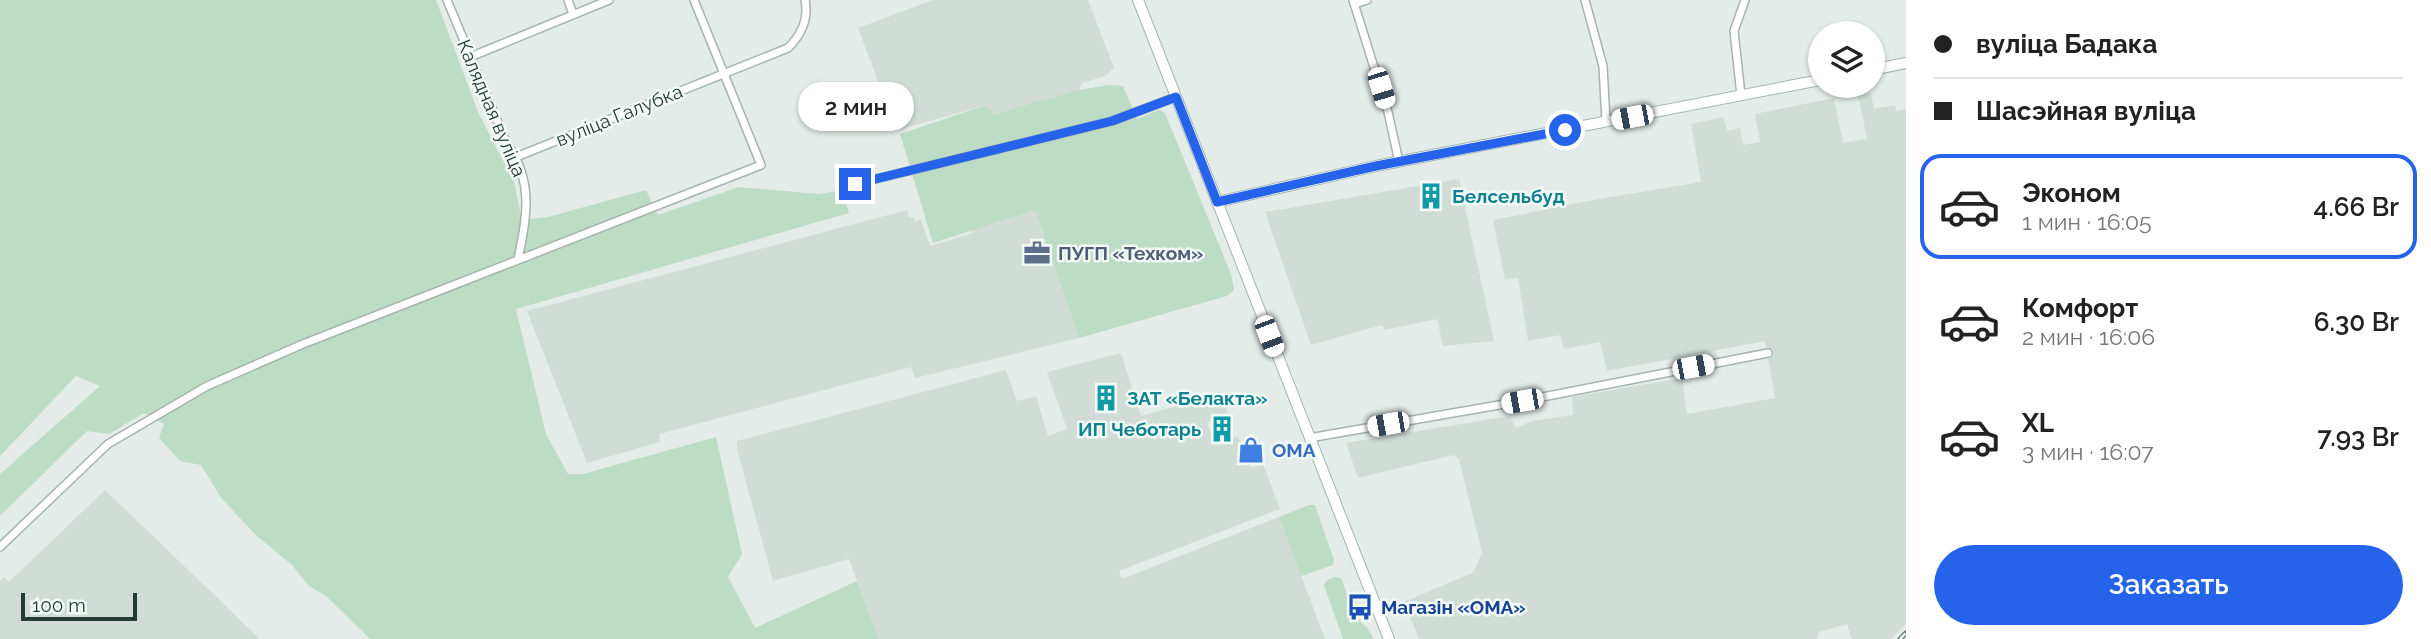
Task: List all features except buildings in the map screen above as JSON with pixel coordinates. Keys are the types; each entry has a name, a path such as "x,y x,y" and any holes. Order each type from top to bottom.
{"main road":[{"path":"1138,0 1389,639"},
{"path":"1885,67 1906,63"},
{"path":"1217,202 1399,162 1808,82"}],"street":[{"name":"Калядная вуліца","path":"447,0 524,181 528,217 518,259"},
{"path":"568,0 573,14"},
{"path":"470,57 609,0"},
{"path":"0,547 108,444 207,386 303,344 761,165 694,0"},
{"name":"вуліца Галубка","path":"516,157 788,48 797,39 804,25 807,9 804,0"},
{"path":"1367,0 1354,2 1388,112 1399,162"},
{"path":"1586,0 1603,66 1606,122"},
{"path":"1741,95 1734,31 1745,0"},
{"path":"855,184 1112,121 1176,97"},
{"path":"1309,438 1522,401 1768,353"}],"shaded area":[{"path":"933,0 1088,0 1114,68 1105,76 1082,83 1079,90 1054,99 992,115 986,105 902,129 895,125 858,28"},
{"path":"1834,98 1843,143 1867,139 1859,98 1872,98 1874,109 1895,105 1896,111 1906,109 1906,624 1891,639 1852,639 1847,624 1819,632 1817,639 1419,639 1404,602 1474,572 1482,552 1459,459 1453,455 1358,478 1346,443 1510,416 1516,428 1532,421 1573,415 1572,397 1682,378 1687,414 1775,398 1765,341 1607,371 1600,342 1564,349 1560,335 1528,341 1518,278 1505,280 1493,220 1701,182 1691,124 1723,117 1727,131 1740,128 1743,145 1760,142 1755,114"},
{"path":"1459,179 1494,341 1443,346 1437,319 1384,330 1382,325 1311,345 1265,212"},
{"path":"907,210 909,217 913,217 915,221 921,220 930,246 1035,210 1079,338 915,378 911,367 659,434 660,442 587,463 527,311"},
{"path":"1121,353 1141,416 1220,393 1229,415 1207,423 1213,439 1225,435 1227,440 1238,436 1251,468 1263,464 1280,509 1119,571 1122,579 1279,517 1325,639 879,639 849,559 773,581 737,441 1006,370 1017,401 1036,396 1048,436 1067,429 1047,372"},
{"path":"105,490 260,639 0,639 0,581 4,577 9,582"}],"green space":[{"path":"0,0 436,0 478,112 514,182 522,220 548,217 646,190 658,215 739,187 819,194 842,190 849,213 516,309 546,434 568,474 583,474 716,437 742,554 728,577 755,628 857,581 879,639 370,639 326,596 309,586 292,565 257,536 221,498 201,465 180,461 159,438 164,424 144,413 109,434 87,431 0,516 0,474 100,386 76,376 0,456"},
{"path":"1109,85 1123,86 1137,119 1159,110 1165,113 1231,274 1234,290 1227,296 1079,338 1035,210 933,243 900,134 986,105 993,115 1079,90"},
{"path":"1315,505 1334,560 1333,565 1301,576 1279,517"},
{"path":"1334,577 1341,578 1355,616 1374,639 1343,639 1324,585"}],"railway":[{"path":"1900,639 1906,633"}],"place":[{"name":"Белсельбуд","path":"1431,196"},
{"name":"ПУГП «Техком»","path":"1037,253"},
{"name":"ЗАТ «Белакта»","path":"1106,398"},
{"name":"ИП Чеботарь","path":"1222,429"},
{"name":"ОМА","path":"1251,450"},
{"name":"Магазін «ОМА»","path":"1360,607"}],"route":[{"path":"855,184 1112,121 1176,97 1217,202 1376,166 1565,130"}]}
